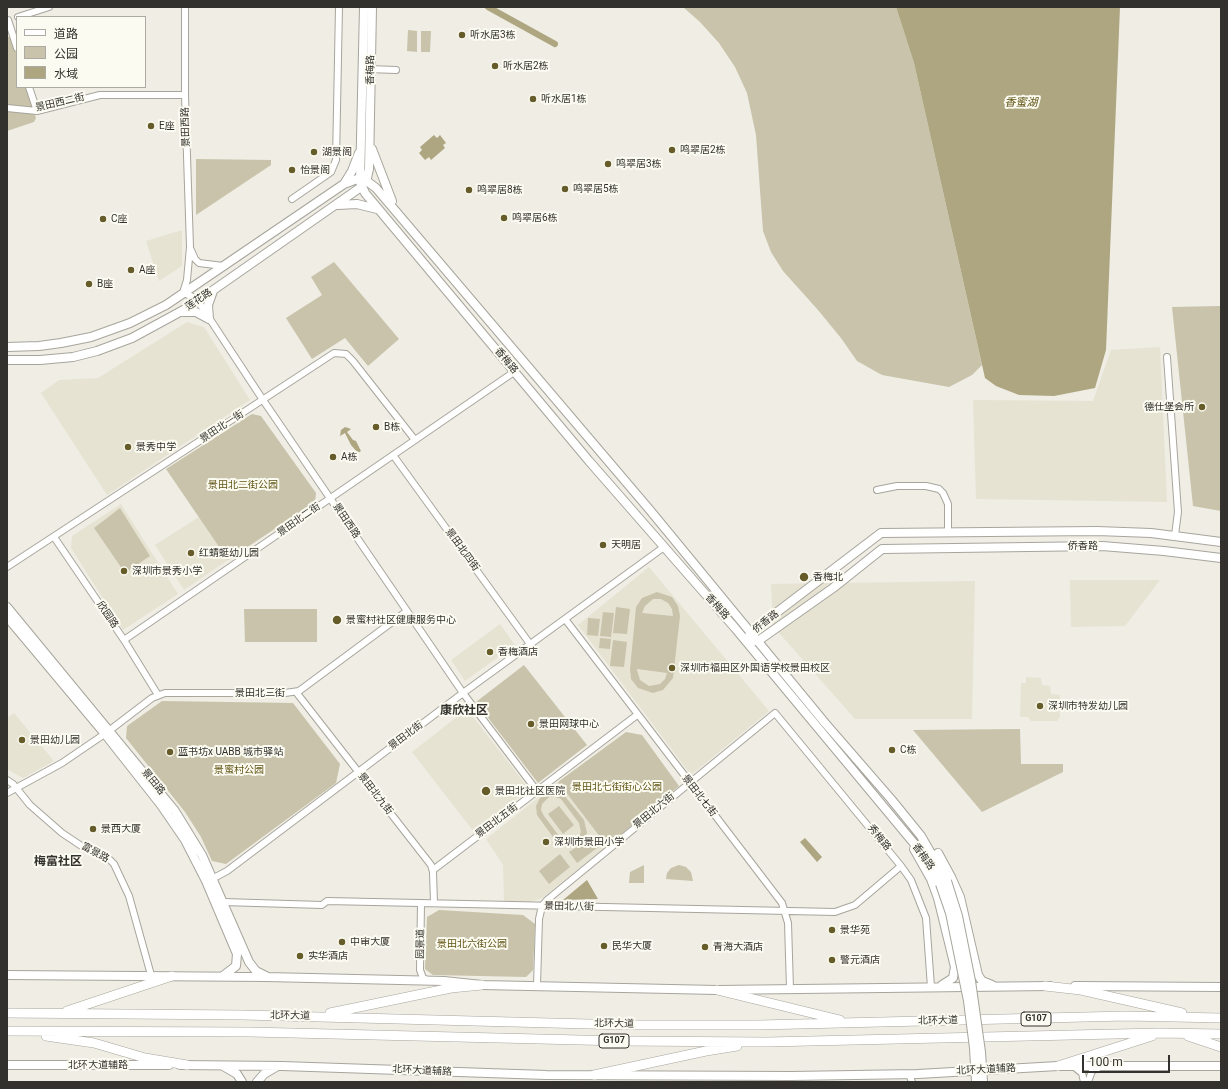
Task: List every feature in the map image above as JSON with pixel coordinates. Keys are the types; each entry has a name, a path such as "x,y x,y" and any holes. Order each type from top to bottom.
{"highway":[{"path":"60,1014 172,976"},
{"path":"315,1016 451,988 482,985"},
{"path":"1045,986 1081,990 1205,1018"},
{"path":"717,990 852,1022"},
{"name":"北环大道","path":"7,1013 315,1016 628,1025 759,1025 1126,1016 1221,1018"},
{"path":"7,1031 80,1040 145,1058 187,1065"},
{"name":"北环大道","path":"7,1031 250,1032 622,1041 767,1042 1159,1033 1221,1034"},
{"path":"1058,1066 1111,1050 1159,1033"},
{"path":"1179,1033 1221,1047"},
{"path":"594,1075 706,1051 767,1042"}],"main road":[{"name":"香梅路","path":"363,182 368,172 369,135 364,7"},
{"name":"香梅路","path":"372,7 361,144 363,182 381,212 589,461 747,642 927,859 944,882 968,1001 974,1048 976,1082"},
{"path":"369,135 379,170 400,216"},
{"path":"344,184 354,165 361,144"},
{"name":"香梅路","path":"363,182 376,188 400,216 685,552 825,723 921,836 944,882 958,916 971,981 981,1052 983,1082"},
{"name":"莲花路","path":"7,347 50,345 102,334 148,314 224,266 344,184 363,182"},
{"name":"莲花路","path":"7,360 62,358 97,351 132,338 198,301 332,208 363,182"},
{"path":"332,208 344,204 357,204 370,206 381,212"},
{"path":"288,222 293,223 296,228 295,234"},
{"path":"209,320 208,302 213,290"},
{"path":"177,314 194,312 209,320"},
{"path":"589,461 595,462 599,459 600,454 598,450"},
{"name":"侨香路","path":"1221,542 1134,532 1080,530 881,533 751,632 747,642 758,641 833,588 882,549 1102,546 1164,550 1221,558"},
{"path":"664,548 675,541"},
{"path":"664,548 685,552"},
{"name":"景田路","path":"7,607 107,732 186,840 223,902 249,962 256,970 266,976"},
{"name":"景田路","path":"7,617 107,732"},
{"path":"921,836 934,848 951,877 964,913 978,975 982,981 998,986"},
{"path":"912,841 914,850 931,879 938,898 955,967 951,980 934,987"},
{"name":"景田路","path":"210,880 237,954 236,966 222,976"},
{"path":"955,967 959,970 968,971 974,966 975,962"},
{"path":"7,975 266,976 429,981 482,985 717,990 998,986 1221,987"},
{"name":"北环大道辅路","path":"7,1065 282,1066 477,1074 791,1079 909,1079 1058,1066 1221,1066"},
{"path":"217,1065 235,1072 242,1082"},
{"path":"257,1082 269,1070 282,1066"}],"street":[{"path":"21,16 49,7"},
{"name":"景田西路","path":"183,293 187,280 190,247 185,95 185,7"},
{"path":"292,199 331,172 336,160 339,7"},
{"path":"8,20 16,45"},
{"path":"367,69 396,70"},
{"path":"29,88 37,111"},
{"name":"景田西二街","path":"7,108 37,111 95,96 185,95"},
{"path":"190,247 193,256 199,263 224,266"},
{"path":"183,293 198,301"},
{"name":"景田西路","path":"198,301 209,320 463,694 537,791"},
{"name":"景田北一街","path":"7,567 334,353 343,353 353,361 415,440"},
{"path":"1168,357 1175,480 1178,506 1175,536"},
{"name":"景田北二街","path":"124,640 514,372"},
{"name":"景田北四街","path":"392,456 529,645"},
{"path":"877,490 897,486 926,486 939,489 943,493 948,504 948,532"},
{"name":"欣园路","path":"54,536 124,640 158,696"},
{"name":"景田北街","path":"210,880 223,874 529,645 664,548"},
{"name":"景田北三街","path":"7,793 62,763 158,696 172,693 285,694 296,692 304,688 407,611"},
{"name":"景田北七街","path":"565,619 689,783 775,892 786,912 788,923 790,990"},
{"name":"景田北九街","path":"296,692 433,870"},
{"name":"景田北六街","path":"542,906 552,894 775,713"},
{"name":"秀梅路","path":"775,713 911,880 926,918 934,987"},
{"name":"景田北五街","path":"433,870 637,715"},
{"name":"富景路","path":"7,780 16,788 30,805 58,830 82,847 110,860 114,864 129,896 151,975"},
{"name":"景田北八街","path":"223,902 322,905 327,901 835,912 848,909 855,905 901,866"},
{"path":"433,870 434,904"},
{"name":"园景道","path":"421,903 420,970 423,978 429,981"},
{"path":"537,985 538,922 542,906"},
{"path":"1073,1066 1082,1073 1086,1080 1092,1071 1100,1067"}],"shaded area":[{"path":"182,230 182,266 159,281 146,241"},
{"name":"景秀中学","path":"187,322 204,327 250,400 107,495 41,393 59,380 98,378"},
{"path":"1160,347 1167,502 976,499 973,400 1093,401 1111,350"},
{"name":"深圳市景秀小学","path":"121,504 178,594 123,630 71,548 72,536"},
{"name":"红蜻蜓幼儿园","path":"199,517 228,560 184,590 155,545"},
{"name":"深圳市福田区外国语学校景田校区","path":"649,567 769,711 691,775 578,625"},
{"path":"1070,580 1160,580 1125,626 1071,627"},
{"path":"975,581 972,719 855,719 773,626 771,584"},
{"path":"500,624 515,645 465,681 451,660"},
{"name":"深圳市特发幼儿园","path":"1026,677 1041,678 1042,685 1050,686 1051,694 1060,695 1060,717 1057,721 1031,721 1028,717 1020,717 1021,683 1026,683"},
{"path":"467,709 529,789 474,832 412,752"},
{"name":"景田幼儿园","path":"14,713 54,761 23,778 7,769 7,718"},
{"name":"深圳市景田小学","path":"558,782 607,846 542,898 529,902 504,901 503,865 486,839"},
{"path":"419,1080 482,1081 485,1082 419,1082"}],"green space":[{"path":"683,7 896,7 914,63 982,365 972,375 949,387 882,375 857,361 841,338 818,310 783,271 771,252 763,231 756,135 747,93 735,67 719,43 700,22"},
{"path":"408,30 417,31 417,52 407,51"},
{"path":"421,31 431,31 430,52 421,52"},
{"path":"7,36 12,39 16,53 16,88 26,88 36,118 34,122 7,131"},
{"path":"196,159 271,160 271,165 196,215"},
{"path":"334,262 399,339 368,366 345,338 312,359 286,318 322,295 311,277"},
{"name":"德仕堡会所","path":"1221,306 1221,511 1193,506 1172,307"},
{"name":"景田北二街公园","path":"252,414 261,416 316,493 315,502 228,560 166,469"},
{"path":"120,508 150,556 125,573 94,528"},
{"path":"657,592 672,597 678,606 680,616 673,678 663,690 653,693 638,688 631,679 630,669 636,607 642,598","holes":["653,599 661,599 668,603 672,609 673,616 642,613 645,606","637,669 667,673 665,679 660,684 649,686 640,680"]},
{"path":"616,607 630,609 627,634 613,633"},
{"path":"244,609 317,609 317,642 245,642"},
{"path":"603,612 614,613 611,637 600,636"},
{"path":"588,618 600,619 598,636 587,635"},
{"path":"600,638 611,639 610,649 599,648"},
{"path":"613,640 627,642 624,667 610,666"},
{"name":"景田网球中心","path":"524,665 587,745 538,783 476,702"},
{"name":"景蜜村公园","path":"162,701 293,703 340,764 336,783 226,864 212,861 201,837 185,812 126,738 127,726"},
{"path":"1020,729 1021,764 1063,764 1063,772 982,812 913,730"},
{"name":"景田北七街街心公园","path":"626,732 642,735 679,786 607,846 558,782"},
{"path":"551,791 564,795 584,820 587,833 581,843 593,835 601,845 577,863 569,852 578,846 567,847 558,844 537,815 536,806 540,798","holes":["549,797 561,799 579,823 581,832 577,840 568,842 562,840 544,816 541,810 542,804"]},
{"path":"559,806 574,825 563,834 548,814"},
{"path":"560,854 570,867 549,884 539,871"},
{"path":"644,865 644,883 629,883 630,872"},
{"path":"679,865 686,867 691,872 693,881 666,879 667,873 671,868"},
{"name":"景田北六街公园","path":"439,910 523,915 535,924 533,970 526,977 433,975 425,969 427,917"}],"water":[{"name":"香蜜湖","path":"896,7 1120,7 1106,350 1095,388 1054,396 1019,395 996,386 985,378 914,63"},
{"path":"434,135 437,138 440,135 446,143 443,145 445,148 431,160 429,157 425,160 419,153 422,150 420,147"},
{"path":"345,427 351,429 347,432 353,440 356,441 361,451 358,453 351,445 345,433 340,436 341,430"},
{"path":"805,838 822,857 817,862 800,842"},
{"path":"587,880 598,899 563,900"}],"waterway":[{"path":"488,7 555,44"}],"place":[{"name":"听水居3栋","path":"462,35"},
{"name":"听水居2栋","path":"495,66"},
{"name":"听水居1栋","path":"533,99"},
{"name":"E座","path":"151,126"},
{"name":"鸣翠居2栋","path":"672,150"},
{"name":"湖景阁","path":"314,152"},
{"name":"鸣翠居3栋","path":"608,164"},
{"name":"怡景阁","path":"292,170"},
{"name":"鸣翠居5栋","path":"565,189"},
{"name":"鸣翠居8栋","path":"469,190"},
{"name":"鸣翠居6栋","path":"504,218"},
{"name":"C座","path":"103,219"},
{"name":"A座","path":"131,270"},
{"name":"B座","path":"89,284"},
{"name":"德仕堡会所","path":"1202,407"},
{"name":"B栋","path":"376,427"},
{"name":"景秀中学","path":"128,447"},
{"name":"A栋","path":"333,457"},
{"name":"天明居","path":"603,545"},
{"name":"红蜻蜓幼儿园","path":"191,553"},
{"name":"深圳市景秀小学","path":"124,571"},
{"name":"香梅北","path":"804,577"},
{"name":"景蜜村社区健康服务中心","path":"337,620"},
{"name":"香梅酒店","path":"490,652"},
{"name":"深圳市福田区外国语学校景田校区","path":"672,668"},
{"name":"深圳市特发幼儿园","path":"1040,706"},
{"name":"景田网球中心","path":"531,724"},
{"name":"景田幼儿园","path":"22,740"},
{"name":"C栋","path":"892,750"},
{"name":"蓝书坊x UABB 城市驿站","path":"170,752"},
{"name":"景田北社区医院","path":"486,791"},
{"name":"景西大厦","path":"93,829"},
{"name":"深圳市景田小学","path":"546,842"},
{"name":"景华苑","path":"832,930"},
{"name":"中审大厦","path":"342,942"},
{"name":"民华大厦","path":"604,946"},
{"name":"青海大酒店","path":"705,947"},
{"name":"实华酒店","path":"300,956"},
{"name":"警元酒店","path":"832,960"}],"district":[{"name":"康欣社区","path":"464,711"},
{"name":"梅富社区","path":"58,862"}]}
